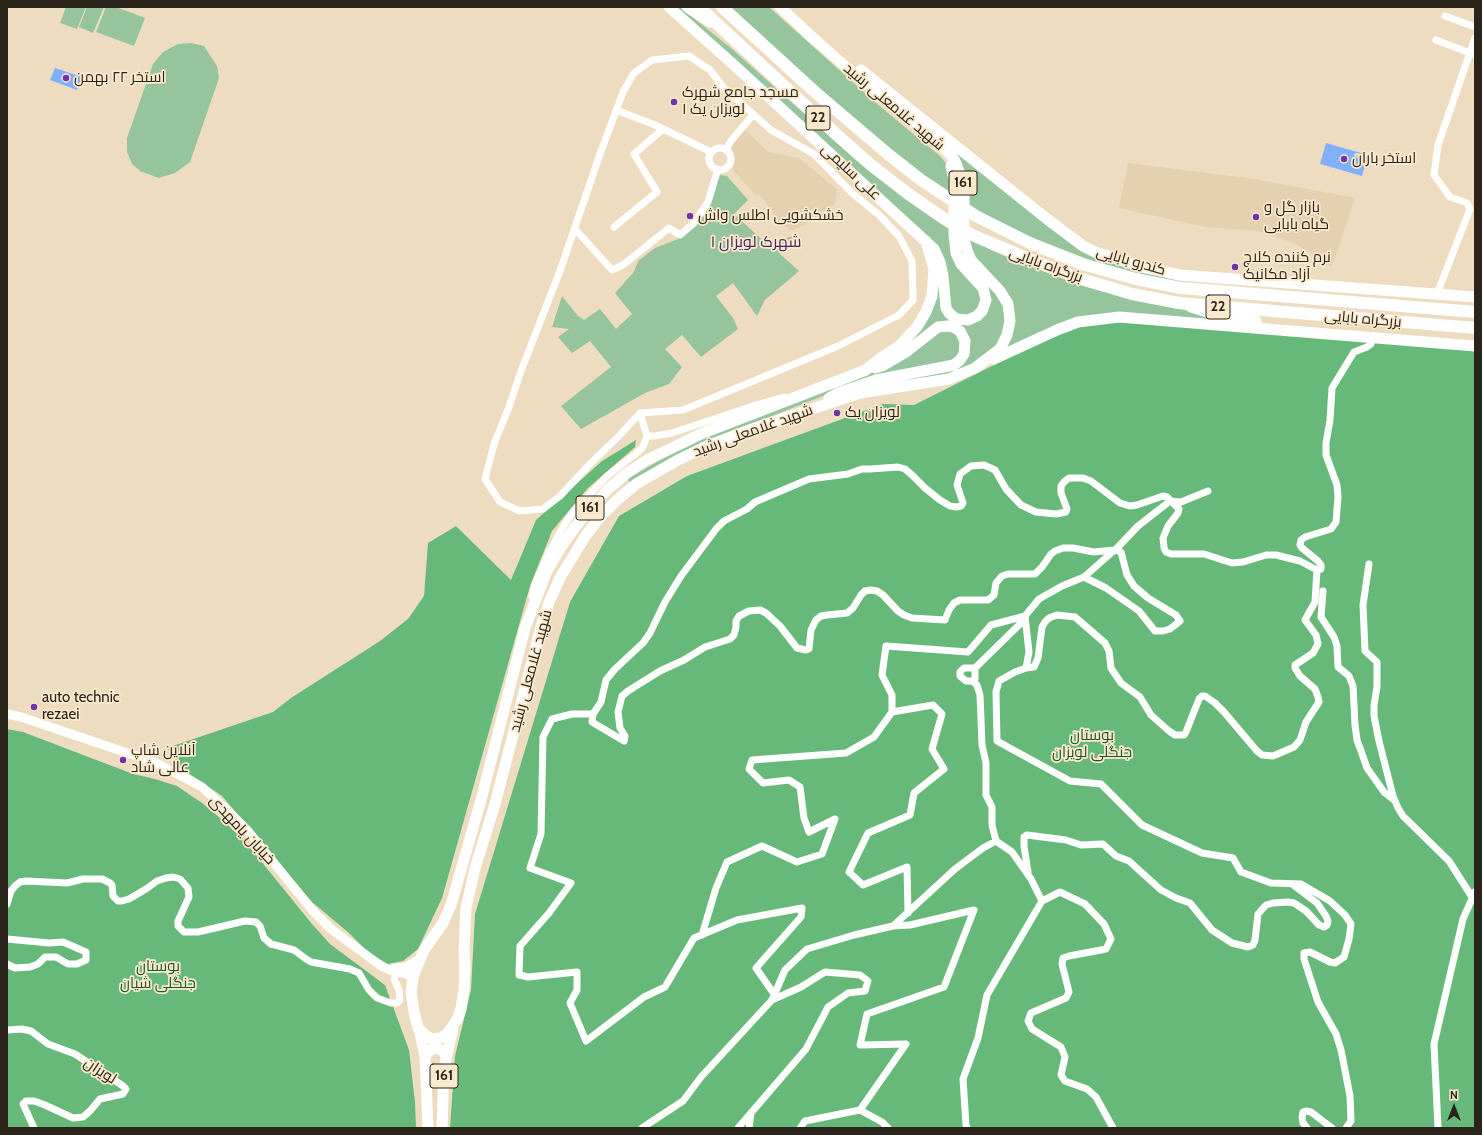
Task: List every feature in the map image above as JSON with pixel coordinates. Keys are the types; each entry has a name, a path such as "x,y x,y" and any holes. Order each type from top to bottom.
{"highway":[{"name":"بزرگراه بابایی","path":"699,7 871,165 907,193 946,220 972,235 1029,259 1078,278 1132,294 1179,303 1475,328"},
{"name":"بزرگراه بابایی","path":"722,7 815,92 921,180 976,216 1032,244 1082,264 1143,281 1181,288 1475,312"}],"main road":[{"name":"علی سلیمی","path":"669,7 934,249 940,262 944,302 949,313 956,319 962,320 968,320 977,316 985,305 985,293 980,284 961,264 956,253 954,234 954,180 953,171 949,163 939,152 829,58 811,36"},
{"path":"687,7 725,32"},
{"path":"780,7 811,36"},
{"name":"شهید غلامعلی رشید","path":"453,1025 458,1018 461,1009 464,990 466,908 541,627 552,596 586,535 616,500 636,484 678,460 707,446 860,393 949,379 976,368 1000,349 1007,335 1010,321 1008,304 1000,291 971,260 964,240 964,188 962,176 958,166 950,154 939,144 836,59 811,36"},
{"name":"کندرو بابایی","path":"811,36 836,50 1083,246 1109,257 1142,267 1180,275 1475,297"},
{"name":"شهید غلامعلی رشید","path":"418,1028 411,992 419,959 443,923 458,883 525,628 546,573 561,547 575,527 608,489 627,473 647,460 703,433 866,370 906,340 918,327 932,296 934,276 932,260 926,241"},
{"path":"1142,267 1232,293"},
{"path":"1179,303 1220,316 1273,324 1316,333"},
{"path":"976,368 1057,330 1078,322 1096,319 1127,318 1475,346"},
{"path":"798,414 838,393 860,385 891,376 954,365 964,354 965,341 960,331 953,327 938,327 897,358 882,366 866,370"},
{"name":"خیابان یامهدی","path":"7,714 21,717 154,762 202,787 248,831 317,915 331,929 381,966 397,973 404,973 414,977"},
{"path":"381,966 398,968 406,967 419,959"},
{"path":"418,1028 425,1035 432,1038 440,1038 447,1034 453,1025"},
{"name":"161","path":"442,1128 442,1094 446,1056 453,1025"},
{"name":"161","path":"418,1028 426,1056 428,1128"},
{"path":"426,1056 430,1050 437,1048 443,1051 446,1056"}],"street":[{"path":"1445,16 1475,27"},
{"path":"1437,294 1470,209 1467,202 1450,197 1434,175 1438,145 1472,54 1475,38"},
{"path":"1436,40 1472,54"},
{"path":"689,56 710,70 724,88 771,130 814,154 852,193 879,215 899,236 912,261 914,300 899,315 838,346 722,394 683,410 640,413 560,496 542,509 520,511 500,502 485,479 494,444 560,271 616,110 623,92 634,73 652,60 689,56"},
{"path":"616,110 663,129 711,152"},
{"path":"726,150 730,142 753,115"},
{"path":"614,227 657,192 634,154 663,129"},
{"path":"717,148 726,150 730,156 730,163 725,168 714,168 710,162 711,152 717,148"},
{"path":"575,229 612,270 623,265 669,228 680,235 694,223 708,202 718,169"},
{"path":"1317,570 1321,569 1321,566 1318,561 1302,548 1300,545 1300,540 1305,537 1332,529 1336,522 1338,497 1337,485 1326,455 1332,388 1354,352 1371,344 1372,338"},
{"path":"647,436 672,433 756,405 813,390"},
{"path":"525,628 535,584 548,554 563,527 574,512 603,480 643,447 647,436 640,413"},
{"path":"1084,577 1106,588 1139,611 1155,631 1170,629 1180,621 1176,615 1148,598 1134,586 1127,575 1120,552 1114,550 1094,552 1063,548 1051,554 1035,574 1008,574 1002,576 996,583 994,595 988,600 960,600 954,603 945,620 912,618 904,615 877,591 865,590 854,608 847,613 821,616 816,620 811,630 809,649 806,650 797,648 780,626 766,612 760,610 749,611 739,616 736,620 734,635 730,639 705,647 684,660 660,671 622,696 618,712 620,728 626,736 624,741 592,722 593,714 601,702 606,680 650,633 680,576 716,529 724,521 746,509 755,502 796,483 818,477 848,474 862,469 870,470 898,467 905,469 940,500 950,506 957,507 961,506 963,503 957,485 960,474 971,466 984,465 995,470 1006,489 1021,505 1029,510 1040,513 1056,514 1066,512 1067,509 1067,504 1061,492 1061,486 1064,482 1068,478 1083,478 1091,481 1120,503 1130,506 1138,505 1163,496 1167,497 1179,509 1178,513 1168,526 1163,538 1166,552 1171,554 1204,554 1232,563 1243,562 1266,555 1276,555 1300,561 1317,570"},
{"path":"1042,901 1012,852 996,841 992,825 992,807 986,795 986,762 982,745 980,695 977,685 972,681 966,681 960,676 960,672 964,668 975,668 1020,624 1039,599 1062,586 1084,577 1138,526 1170,501 1181,502 1208,491"},
{"path":"1369,564 1363,605 1365,651 1377,662 1377,687 1374,705 1375,724 1396,802 1403,816 1449,860 1474,895 1463,919 1434,1044 1438,1128"},
{"path":"1317,570 1315,602 1305,620 1316,634 1318,644 1313,653 1295,665 1295,668 1300,676 1315,689 1319,702 1306,722 1300,740 1294,747 1273,756 1262,755 1224,712 1212,700 1205,696 1202,696 1199,699 1184,735 1175,735 1151,715 1140,697 1121,683 1111,668 1105,643 1075,617 1057,615 1049,618 1042,627 1038,658 1034,667 1015,672 999,681 996,692 998,741 1070,780 1101,784 1142,824 1202,853 1233,858 1241,872 1271,883 1301,884 1330,901 1345,915 1351,924 1350,939 1344,957 1335,963 1310,952 1304,953 1304,959 1318,1002 1336,1034 1341,1050 1350,1096 1351,1121 1346,1128"},
{"path":"1322,591 1321,617 1334,637 1337,646 1338,667 1349,676 1351,680 1356,733 1364,762 1384,792 1396,802"},
{"path":"1025,616 1029,652 1026,668"},
{"path":"702,934 716,888 727,862 762,846 797,862 822,854 835,819 808,832 804,818 800,787 789,780 763,783 749,769 752,760 846,753 874,737 892,712 892,695 882,675 886,646 968,652 991,625 1025,616"},
{"path":"972,681 975,679 975,668"},
{"path":"892,712 933,705 942,714 932,749 944,769 914,793 910,816 868,833 849,872 863,885 907,867 908,913"},
{"path":"593,714 572,714 552,719 544,737 541,834 530,868 571,883 549,913 520,946 519,976 528,978 576,972 577,990 570,1003 586,1041 644,996 665,987 694,938 737,920 802,908 801,917 756,968 773,997"},
{"path":"1028,876 1024,846 1024,837 1027,835 1066,840 1081,845 1103,844 1116,856 1129,861 1161,890 1190,902 1212,930 1232,942 1248,947 1253,945 1255,940 1258,914 1266,905 1273,903 1294,903 1306,911 1319,925 1324,927 1327,925 1328,921 1326,916 1317,903 1291,884"},
{"path":"893,926 955,869 983,848 996,841"},
{"path":"7,904 11,891 15,886 20,882 26,881 67,883 83,879 102,879 110,882 112,885 113,896 118,901 122,901 129,899 166,878 173,877 180,879 188,888 189,897 178,920 178,926 184,932 198,932 245,921 256,922 260,926 264,938 271,944 294,950 311,962 350,969 359,973 369,990 377,998 391,1003 397,1003 400,1000 399,990 394,979 397,973"},
{"path":"967,1128 963,1079 978,1038 987,995 1042,901 1060,892 1085,904 1104,924 1111,939 1106,949 1063,958 1062,964 1069,992 1066,998 1031,1013 1028,1020 1032,1029 1061,1047 1065,1057 1061,1075 1065,1081 1087,1089 1096,1097 1112,1128"},
{"path":"642,1128 683,1101 701,1077 773,997 785,970 807,949 854,935 893,926 910,925 974,910 944,986 867,1014 860,1045 906,1044 860,1110"},
{"path":"7,939 49,943 63,942 86,952 86,960 77,964 68,964 56,957 45,957 38,964 30,967 15,968 7,964"},
{"path":"738,1128 806,1049 828,1007 848,993 865,991 868,981 860,974 825,972 801,988 773,997"},
{"name":"لویزان","path":"7,1030 22,1029 31,1031 48,1044 75,1054 126,1089 123,1094 100,1099 90,1111 83,1116 73,1118 34,1101 26,1101 23,1104 34,1128"},
{"path":"800,1128 805,1121 860,1110 882,1122 888,1128"},
{"path":"1307,1128 1303,1123 1302,1116 1303,1112 1306,1111 1311,1112 1332,1128"},
{"path":"749,1128 751,1113"}],"shaded area":[{"path":"744,129 768,152 799,158 838,190 834,205 799,228 790,230 781,224 759,194 756,196 734,171 731,152 733,142"},
{"name":"بازار گل و گیاه بابایی","path":"1128,163 1255,179 1355,198 1332,267 1296,244 1258,231 1205,227 1119,208"}],"green space":[{"path":"66,7 86,7 77,29 60,23"},
{"path":"87,7 104,7 93,33 79,27"},
{"path":"106,7 116,7 145,18 134,46 96,32"},
{"path":"674,7 680,7 732,49 857,161 927,214 952,230 951,239 979,287 982,308 964,318 950,310 943,265"},
{"path":"729,7 769,7 877,104 941,157 948,166 953,198 875,139"},
{"path":"191,43 204,46 217,66 219,78 190,162 175,173 159,178 140,171 132,164 127,152 127,138 153,64 163,52 178,44"},
{"path":"951,146 1075,244 1159,276 1191,284 1138,275 1098,263 1023,234 967,206"},
{"path":"719,175 727,176 748,200 734,214 768,245 795,235 780,254 799,271 765,300 757,316 733,283 716,296 733,318 738,329 701,357 682,335 665,349 682,367 669,384 645,393 581,429 561,406 611,367 590,341 572,353 558,337 569,329 552,327 562,296 578,316 584,320 600,309 616,329 632,314 615,293 633,273 639,260 655,248 678,239 704,216"},
{"path":"967,238 995,252 1083,286 1143,302 1236,320 1005,350 1012,312 975,259"},
{"path":"962,242 1000,296 1007,321 994,352 960,370 853,390 965,358 955,325 916,341 909,341 937,274 954,321 988,308 960,256"},
{"name":"بوستان جنگلی لویزان","path":"1119,321 1475,350 1475,1128 450,1128 455,1056 471,990 475,914 570,602 619,516 687,476 883,404 914,405 1066,329"},
{"path":"946,328 961,337 959,358 861,381 716,438 631,483 627,479 686,445 916,348"},
{"path":"636,440 635,447 587,489 552,531 530,586 442,898 418,949 403,961 388,964 369,953 349,933 312,902 222,796 181,768 167,748 273,712 291,698 380,641 408,619 424,596 428,543 456,526 511,580 536,520 602,461"},
{"name":"بوستان جنگلی شیان","path":"7,729 23,732 133,774 177,786 202,803 226,823 247,844 330,944 385,985 409,1050 415,1102 416,1128 7,1128"}],"water":[{"name":"استخر ۲۲ بهمن","path":"55,68 82,77 77,90 50,80"},
{"name":"استخر باران","path":"1326,143 1368,155 1362,176 1320,164"}],"place":[{"name":"استخر ۲۲ بهمن","path":"66,78"},
{"name":"مسجد جامع شهرک لویزان یک ۱","path":"674,102"},
{"name":"استخر باران","path":"1344,159"},
{"name":"خشکشویی اطلس واش","path":"690,216"},
{"name":"بازار گل و گیاه بابایی","path":"1256,217"},
{"name":"نرم کننده کلاچ آزاد مکانیک","path":"1235,267"},
{"name":"لویزان یک","path":"837,413"},
{"name":"auto technic rezaei","path":"34,707"},
{"name":"آنلاین شاپ عالی شاد","path":"123,760"}],"district":[{"name":"شهرک لویزان ۱","path":"756,242"}]}
